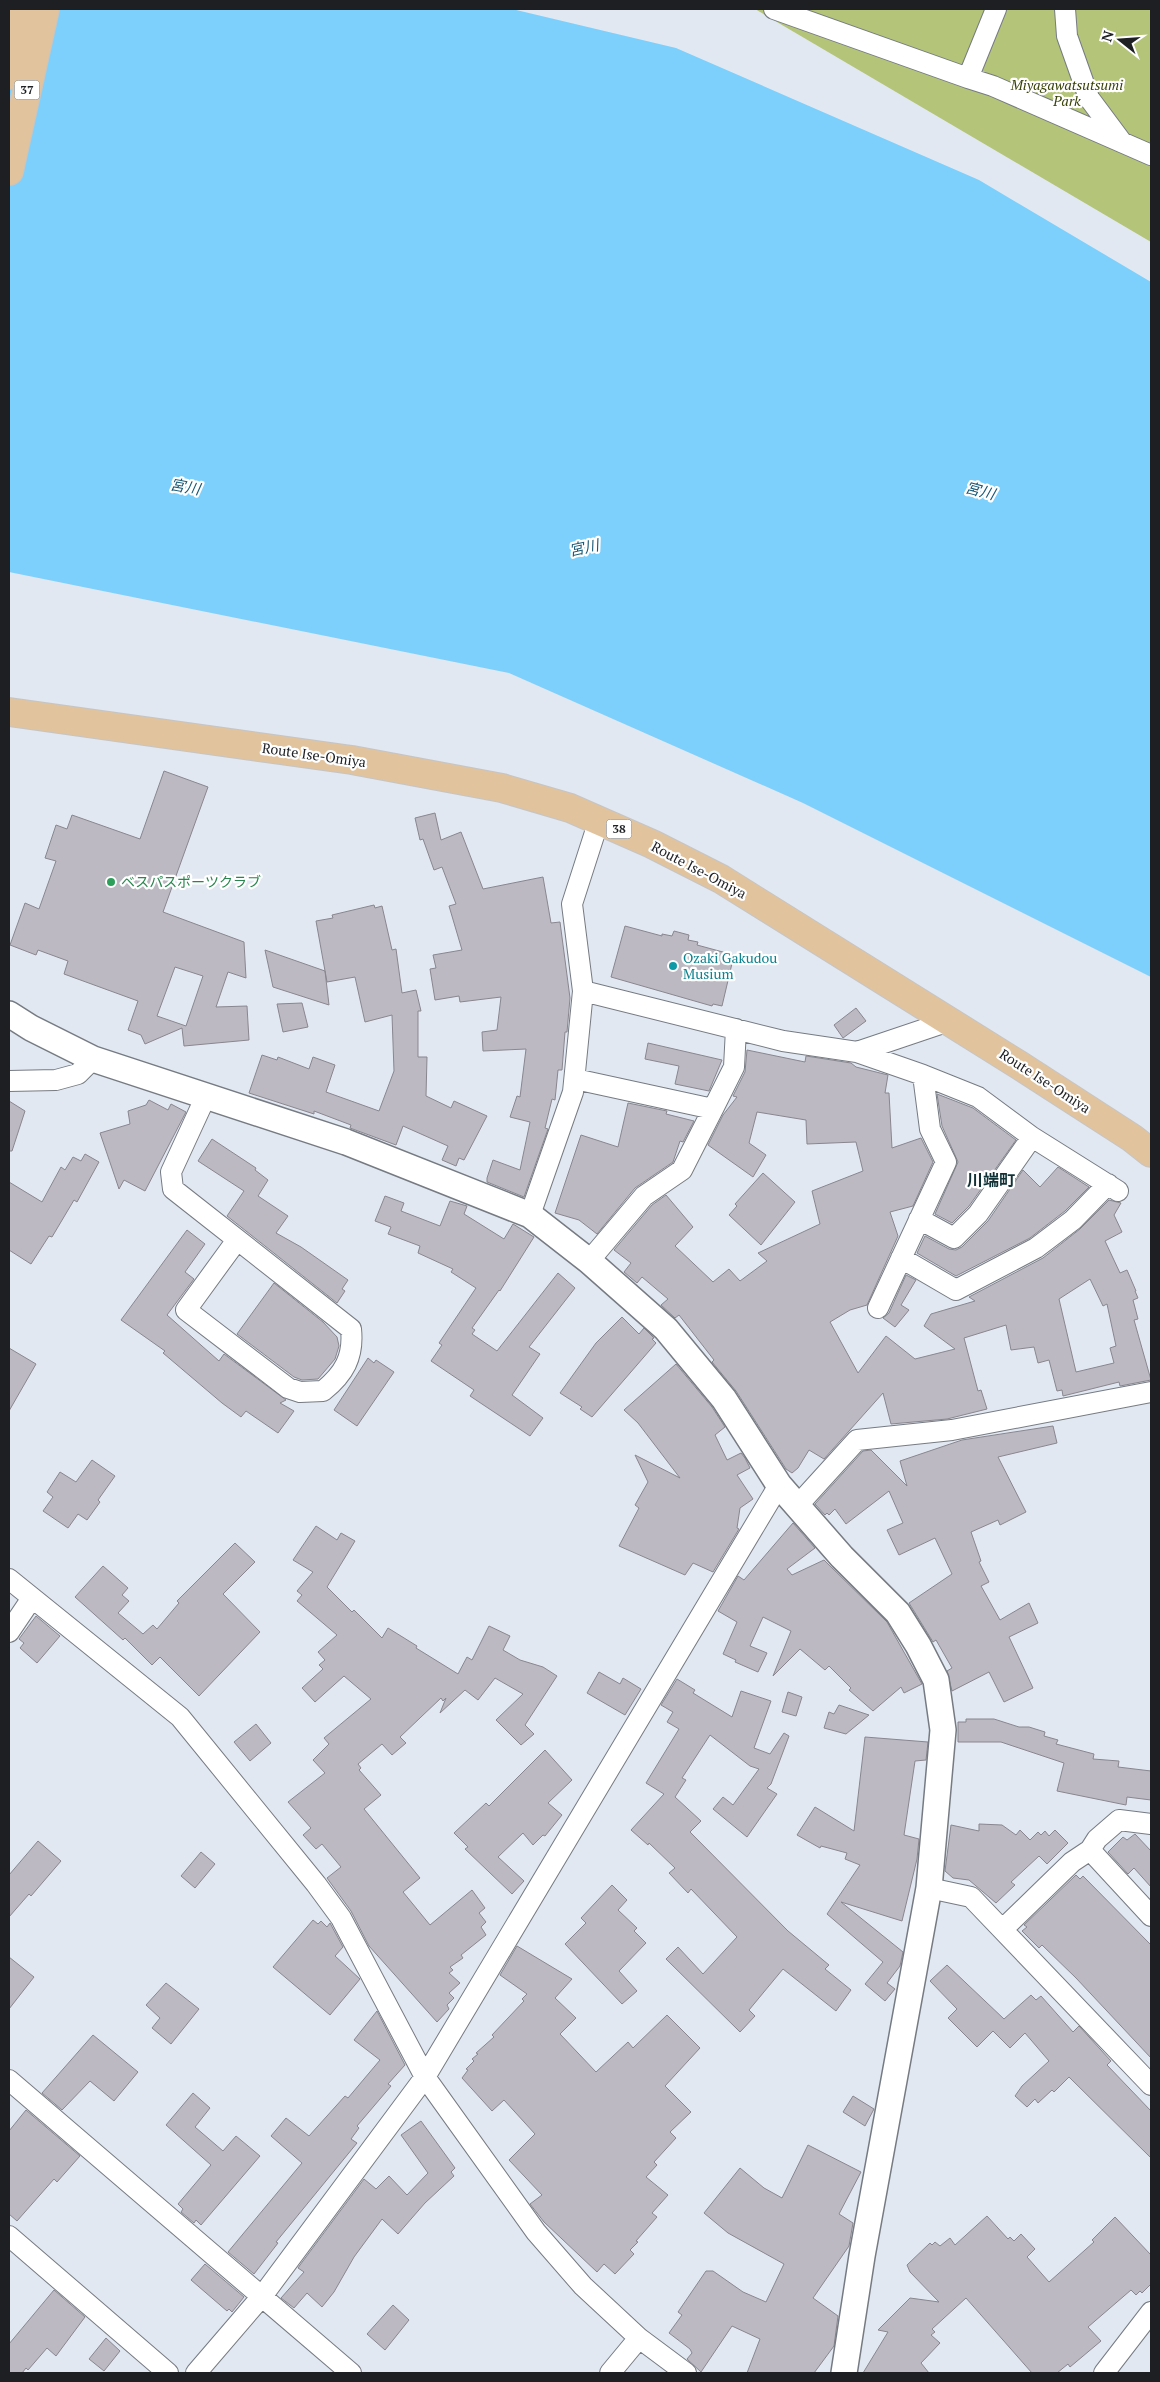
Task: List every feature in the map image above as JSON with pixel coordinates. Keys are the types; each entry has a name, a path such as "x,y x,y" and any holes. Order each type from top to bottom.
{"main road":[{"name":"37","path":"9,75 23,9"},
{"name":"37","path":"9,171 45,9"},
{"name":"Route Ise-Omiya","path":"9,712 352,760 428,773 502,788 570,808 721,879 1084,1107 1151,1153"}],"street":[{"path":"774,9 993,86 1151,155"},
{"path":"968,78 996,9"},
{"path":"1065,9 1067,36 1088,98 1122,142"},
{"path":"530,1215 573,1092 583,991 572,904 599,820"},
{"path":"583,991 783,1041 858,1052 923,1075 978,1098 1032,1137 1113,1187 1036,1248 956,1290 901,1258"},
{"path":"9,1014 30,1028 93,1059 346,1142 530,1215 589,1261 666,1329 724,1399 779,1485 842,1557 898,1613 918,1645 936,1680 943,1730 929,1888 862,2256 844,2373"},
{"path":"858,1052 949,1021"},
{"path":"589,1261 644,1196 682,1170 734,1067 736,1029"},
{"path":"9,1081 56,1080 78,1074 93,1059"},
{"path":"878,1308 946,1162 930,1129 923,1075"},
{"path":"575,1079 713,1109"},
{"path":"206,1096 171,1172 173,1189 238,1240 351,1329 352,1343 348,1363 340,1376 323,1391 300,1392 288,1388 186,1310 238,1240"},
{"path":"919,1219 954,1238 978,1214 1032,1137"},
{"path":"798,1505 857,1440 952,1430 1151,1392"},
{"path":"196,2373 262,2296 425,2077 779,1485"},
{"path":"9,1579 180,1717 316,1884 341,1918 425,2077 536,2232 582,2286 639,2338 686,2373"},
{"path":"9,1632 32,1598"},
{"path":"1002,1929 1072,1862 1090,1850 1097,1839 1119,1820 1151,1824"},
{"path":"1090,1850 1151,1916"},
{"path":"929,1888 971,1897 1151,2085"},
{"path":"9,2080 81,2144 351,2373"},
{"path":"9,2236 168,2373"},
{"path":"1104,2373 1151,2312"},
{"path":"610,2373 639,2338"}],"green space":[{"name":"Miyagawatsutsumi Park","path":"755,9 1151,9 1151,242 811,42"}],"water":[{"name":"宮川","path":"9,9 512,9 676,48 979,180 1151,282 1151,977 803,803 509,673 9,572"}],"building":[{"name":"ベスパスポーツクラブ","path":"164,771 208,787 163,912 244,942 246,978 228,972 216,1007 247,1006 249,1040 184,1046 182,1028 145,1044 141,1035 128,1030 138,1001 64,974 68,961 38,950 36,955 10,945 25,903 39,909 56,861 45,858 56,825 67,829 72,815 140,839","holes":["175,967 203,976 186,1026 157,1016"]},
{"path":"435,813 441,840 461,832 483,889 543,877 551,923 560,922 570,998 567,1032 565,1032 562,1070 558,1070 555,1100 552,1099 545,1128 548,1129 524,1197 487,1182 487,1178 493,1160 520,1170 530,1122 510,1117 517,1096 520,1097 526,1049 483,1051 482,1032 497,1030 501,997 460,1002 459,996 435,1000 430,969 436,968 433,955 462,950 449,906 456,904 442,867 434,870 423,839 420,840 415,818"},
{"path":"374,905 375,908 382,906 392,950 396,949 402,993 416,990 421,1011 418,1011 418,1057 427,1057 426,1096 451,1108 454,1101 487,1116 464,1160 459,1158 456,1166 442,1160 448,1146 403,1126 396,1145 350,1128 351,1125 314,1111 314,1114 249,1093 262,1055 277,1060 278,1057 309,1069 313,1057 335,1065 326,1092 379,1111 394,1071 392,1015 365,1022 355,977 327,982 316,921 333,918 332,915"},
{"name":"Ozaki Gakudou Musium","path":"625,926 662,936 662,934 672,936 674,931 689,935 688,940 698,942 697,945 734,955 722,1006 713,1004 712,1006 611,977"},
{"path":"265,950 325,971 329,1005 273,987"},
{"path":"302,1003 308,1027 283,1032 277,1004"},
{"path":"856,1008 866,1021 843,1038 834,1025"},
{"path":"648,1043 722,1060 709,1091 675,1084 679,1066 645,1059"},
{"path":"747,1050 805,1062 806,1056 851,1063 856,1067 888,1075 885,1093 889,1093 892,1148 921,1138 933,1162 913,1206 890,1212 898,1236 867,1305 850,1310 830,1322 858,1373 886,1336 915,1359 955,1349 924,1326 931,1314 975,1301 969,1297 1043,1258 1080,1229 1109,1200 1121,1203 1114,1215 1122,1232 1105,1241 1120,1273 1127,1270 1136,1291 1138,1298 1133,1300 1138,1319 1134,1320 1151,1380 1120,1386 1119,1382 1063,1396 1062,1390 1057,1391 1049,1360 1038,1363 1034,1347 1011,1350 1006,1325 964,1338 978,1391 981,1390 987,1409 947,1419 891,1424 883,1393 824,1459 809,1450 798,1468 792,1473 786,1469 736,1391 712,1362 714,1360 679,1315 675,1318 661,1305 668,1299 642,1277 637,1283 624,1272 631,1263 614,1250 652,1205 666,1195 693,1227 675,1246 713,1282 729,1269 740,1281 767,1261 758,1253 820,1224 812,1191 863,1171 856,1142 807,1144 806,1120 757,1112 749,1143 766,1155 753,1177 708,1145 723,1115 737,1097 733,1096 745,1072","holes":["1090,1279 1103,1306 1107,1304 1116,1346 1110,1348 1114,1363 1076,1372 1059,1299"]},
{"path":"937,1094 973,1108 1016,1140 969,1206 952,1223 935,1214 958,1162 942,1126"},
{"path":"149,1100 168,1110 171,1104 186,1112 145,1191 124,1180 119,1189 100,1133 130,1124 128,1111 146,1105"},
{"path":"9,1101 25,1111 12,1151 9,1151"},
{"path":"628,1103 667,1111 666,1114 694,1121 683,1142 680,1141 673,1162 635,1188 597,1234 579,1220 555,1213 581,1135 618,1147"},
{"path":"212,1139 256,1168 255,1170 268,1180 258,1196 288,1216 276,1233 301,1247 348,1280 342,1289 345,1291 337,1303 227,1216 244,1191 198,1161"},
{"path":"85,1154 99,1162 77,1202 74,1200 52,1237 49,1236 31,1264 9,1250 9,1182 42,1202 61,1167 65,1170 73,1157 81,1161"},
{"path":"1058,1167 1089,1187 1065,1211 1030,1238 956,1276 917,1253 925,1236 949,1249 956,1250 962,1247 988,1221 1023,1170 1040,1187"},
{"path":"763,1173 795,1202 761,1245 729,1215 737,1206 735,1204"},
{"path":"385,1196 404,1203 401,1211 440,1226 450,1201 467,1206 464,1214 504,1239 513,1224 534,1237 500,1291 472,1328 475,1330 472,1334 497,1351 558,1273 575,1288 529,1347 540,1354 512,1395 543,1418 530,1436 470,1396 474,1390 431,1361 442,1345 439,1343 476,1288 451,1272 453,1269 418,1253 420,1246 388,1234 391,1227 375,1221"},
{"path":"187,1230 205,1244 185,1272 194,1279 167,1315 219,1361 224,1354 286,1400 280,1403 294,1411 278,1433 246,1411 241,1417 163,1353 165,1351 121,1320"},
{"path":"906,1275 916,1280 901,1305 909,1310 895,1327 883,1318 889,1313"},
{"path":"274,1283 323,1322 337,1337 339,1346 335,1359 318,1379 302,1380 294,1377 237,1334"},
{"path":"622,1317 639,1334 644,1328 654,1338 652,1339 656,1343 592,1417 580,1409 582,1407 560,1393 596,1343"},
{"path":"9,1348 36,1364 9,1411"},
{"path":"368,1358 374,1363 376,1360 394,1372 357,1426 334,1410"},
{"path":"676,1364 712,1407 725,1427 715,1435 727,1460 741,1453 750,1468 737,1475 753,1499 740,1508 737,1528 739,1529 713,1572 693,1563 685,1575 619,1546 639,1508 635,1505 648,1482 635,1455 680,1478 638,1423 624,1410"},
{"path":"1053,1426 1057,1443 998,1457 1026,1512 1000,1525 998,1520 971,1532 981,1561 979,1562 989,1582 981,1586 1000,1620 1029,1603 1038,1623 1009,1637 1033,1688 1004,1702 989,1672 952,1691 947,1671 952,1668 936,1640 933,1642 909,1603 952,1574 935,1538 899,1555 887,1530 903,1523 889,1491 846,1524 835,1509 829,1515 827,1513 825,1515 815,1504 863,1451 871,1450 907,1486 900,1461 962,1440"},
{"path":"92,1460 115,1476 87,1520 78,1514 68,1528 43,1511 53,1497 47,1492 60,1472 76,1482"},
{"path":"793,1523 815,1548 787,1569 792,1575 824,1560 887,1622 922,1684 904,1693 901,1687 873,1711 849,1690 851,1688 829,1666 825,1670 800,1649 773,1676 791,1631 763,1617 750,1646 767,1653 758,1672 735,1662 736,1660 723,1654 737,1622 718,1611 738,1576 744,1580"},
{"path":"316,1526 337,1540 341,1533 355,1541 327,1587 382,1638 388,1628 458,1674 467,1657 472,1660 489,1626 510,1636 503,1650 520,1660 543,1667 557,1676 525,1725 534,1734 521,1745 496,1720 523,1694 495,1678 478,1700 465,1690 440,1713 446,1698 443,1701 441,1698 400,1737 406,1743 392,1755 382,1744 358,1764 361,1768 359,1770 381,1795 364,1809 420,1878 403,1892 430,1925 472,1890 485,1908 479,1913 486,1922 481,1927 486,1935 461,1955 463,1958 450,1967 453,1970 449,1973 460,1983 449,1993 454,1998 447,2005 449,2009 437,2022 369,1946 351,1911 327,1878 341,1867 322,1844 316,1849 303,1835 311,1828 288,1802 325,1773 313,1760 329,1744 324,1738 371,1699 344,1676 315,1702 302,1688 323,1669 319,1665 325,1660 318,1652 337,1635 297,1601 302,1595 297,1591 313,1572 293,1560"},
{"path":"235,1543 255,1562 223,1594 260,1632 199,1696 160,1657 152,1665 125,1638 123,1640 75,1597 103,1566 128,1588 122,1595 129,1601 118,1613 143,1634 153,1625 157,1629 179,1603 177,1601"},
{"path":"36,1616 60,1636 37,1663 20,1648 24,1643 19,1639"},
{"path":"599,1672 620,1684 623,1678 641,1689 625,1715 587,1693"},
{"path":"677,1679 695,1690 693,1693 732,1717 741,1691 771,1701 754,1748 770,1754 784,1733 789,1736 771,1784 767,1788 777,1794 747,1837 713,1809 723,1797 733,1805 759,1769 750,1766 710,1735 682,1778 686,1780 675,1797 701,1821 690,1832 788,1931 829,1965 825,1969 851,1990 836,2011 783,1969 749,2010 755,2016 740,2032 666,1959 678,1947 703,1974 737,1937 691,1889 688,1893 669,1873 675,1868 649,1843 648,1845 631,1830 664,1794 646,1783 679,1729 667,1722 673,1712 661,1705"},
{"path":"788,1692 802,1697 796,1716 782,1712"},
{"path":"839,1705 869,1715 846,1734 824,1728 829,1712 834,1714"},
{"path":"966,1719 994,1719 1019,1727 1029,1727 1045,1732 1044,1736 1058,1740 1056,1744 1094,1754 1093,1759 1119,1761 1118,1767 1151,1771 1151,1800 1127,1797 1126,1805 1057,1791 1064,1763 1001,1742 958,1742 958,1722 966,1722"},
{"path":"256,1724 271,1743 250,1761 234,1742"},
{"path":"865,1737 928,1742 926,1760 915,1761 904,1835 919,1839 917,1859 902,1921 841,1902 903,1952 900,1966 887,1983 895,1989 885,2001 865,1984 883,1962 827,1914 860,1865 845,1859 847,1853 821,1846 820,1848 797,1835 815,1807 854,1831"},
{"path":"545,1750 572,1780 548,1803 562,1815 545,1836 543,1835 533,1845 523,1833 498,1857 524,1881 512,1894 465,1849 468,1847 454,1833 486,1803 489,1806"},
{"path":"979,1824 1002,1825 1016,1835 1020,1830 1030,1840 1038,1832 1041,1835 1045,1831 1049,1836 1055,1830 1068,1843 1047,1864 1039,1856 1011,1882 1015,1885 996,1903 969,1880 953,1878 945,1871 951,1825 979,1831"},
{"path":"1135,1834 1151,1851 1151,1887 1134,1868 1128,1874 1108,1852 1123,1837 1127,1840"},
{"path":"38,1841 61,1861 31,1896 29,1894 9,1917 9,1875"},
{"path":"201,1852 215,1864 195,1888 181,1876"},
{"path":"1076,1875 1080,1879 1083,1876 1151,1945 1151,2058 1076,1978 1042,1945 1039,1948 1022,1931 1027,1927 1024,1925"},
{"path":"612,1885 627,1900 618,1910 637,1928 634,1931 646,1943 619,1971 637,1991 622,2004 565,1944 586,1923 581,1918"},
{"path":"313,1920 318,1924 321,1921 327,1927 330,1923 343,1947 335,1956 360,1979 330,2015 273,1967"},
{"path":"517,1946 572,1979 555,1998 576,2018 560,2034 596,2072 628,2042 633,2048 667,2015 700,2048 665,2086 691,2112 670,2132 676,2138 654,2162 657,2165 646,2177 668,2195 652,2213 657,2217 630,2250 634,2254 615,2274 604,2264 597,2272 544,2222 530,2204 542,2195 509,2160 535,2134 504,2100 492,2111 462,2078 468,2070 466,2069 474,2061 472,2059 478,2054 476,2053 494,2037 492,2035 524,2001 522,1999 527,1994 500,1975"},
{"path":"9,1957 34,1977 9,2009"},
{"path":"947,1965 1004,2019 1031,1995 1036,2000 1041,1996 1073,2032 1079,2026 1111,2061 1107,2065 1151,2111 1151,2158 1069,2077 1054,2092 1052,2090 1038,2103 1035,2099 1027,2107 1015,2096 1022,2086 1049,2061 1025,2033 1010,2048 993,2031 977,2047 948,2018 957,2009 930,1981"},
{"path":"166,1983 199,2009 171,2044 152,2028 160,2018 146,2005"},
{"path":"377,2011 405,2065 388,2084 391,2086 357,2126 359,2128 351,2139 357,2143 276,2242 278,2243 254,2274 228,2252 302,2163 271,2136 286,2118 309,2136 345,2096 348,2098 380,2060 354,2040"},
{"path":"93,2035 138,2072 114,2101 90,2081 62,2110 42,2093"},
{"path":"193,2093 210,2108 195,2127 223,2151 236,2136 260,2156 201,2225 196,2220 194,2223 181,2212 183,2209 178,2204 211,2165 166,2125"},
{"path":"853,2096 874,2109 865,2126 843,2112"},
{"path":"26,2110 80,2156 57,2182 54,2179 17,2221 9,2214 9,2131"},
{"path":"421,2121 455,2168 451,2172 454,2176 425,2203 398,2234 382,2219 354,2257 334,2292 322,2307 307,2293 294,2308 281,2298 304,2272 298,2268 364,2179 376,2189 389,2176 407,2195 428,2173 401,2135"},
{"path":"808,2145 861,2172 839,2214 853,2223 849,2246 813,2298 838,2316 834,2346 814,2373 747,2373 760,2339 732,2326 701,2372 687,2359 692,2353 690,2349 669,2333 682,2315 678,2312 706,2271 713,2271 743,2292 766,2302 784,2264 728,2233 704,2213 740,2168 764,2188 782,2198"},
{"path":"987,2216 1008,2239 1010,2237 1014,2241 1021,2234 1035,2249 1027,2257 1049,2282 1094,2242 1092,2240 1115,2217 1151,2255 1151,2284 1142,2293 1140,2291 1136,2295 1131,2290 1088,2327 1101,2341 1070,2367 1068,2364 1057,2373 1032,2373 966,2298 932,2329 935,2332 931,2335 940,2343 921,2363 929,2373 863,2373 888,2332 878,2330 910,2298 939,2302 910,2272 907,2265 930,2243 932,2245 935,2242 940,2246 950,2238 955,2245"},
{"path":"205,2264 244,2297 232,2312 229,2309 227,2311 191,2280"},
{"path":"54,2290 85,2317 56,2356 47,2348 28,2370 26,2368 22,2373 9,2373 9,2344"},
{"path":"393,2305 409,2320 385,2350 367,2334"},
{"path":"106,2338 120,2351 104,2371 89,2359"}],"place":[{"name":"ベスパスポーツクラブ","path":"111,882"},
{"name":"Ozaki Gakudou Musium","path":"673,966"}],"district":[{"name":"川端町","path":"991,1180"}]}
